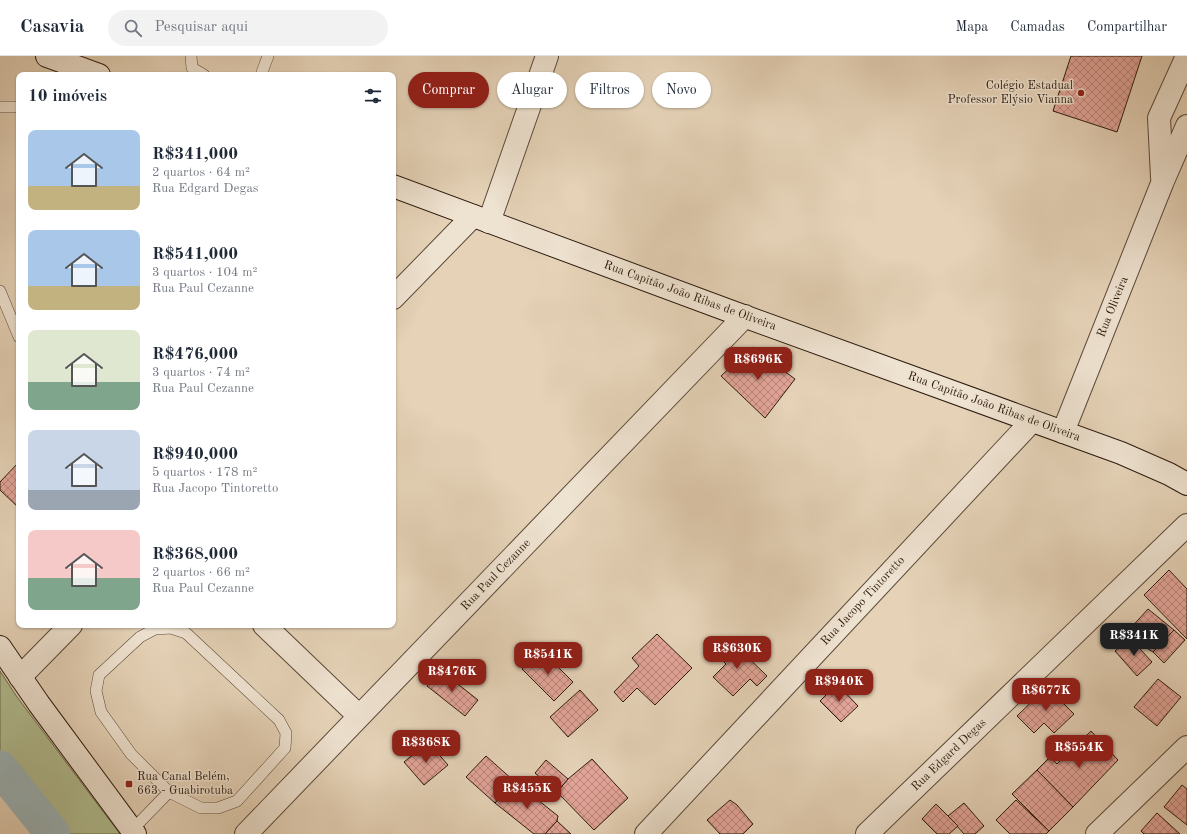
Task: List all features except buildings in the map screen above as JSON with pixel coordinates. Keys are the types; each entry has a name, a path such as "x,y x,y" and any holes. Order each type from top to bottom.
{"street":[{"path":"47,56 91,72"},
{"path":"396,295 481,219 547,56"},
{"name":"Rua Oliveira","path":"1163,181 1159,118 1187,56"},
{"name":"Rua Oliveira","path":"1064,432 1163,181 1187,126"},
{"name":"Rua Capitão João Ribas de Oliveira","path":"396,187 1064,432 1142,462 1187,484"},
{"name":"Rua Paul Cezanne","path":"246,834 745,316"},
{"name":"Rua Jacopo Tintoretto","path":"646,834 1032,421"},
{"name":"Rua Edgard Degas","path":"867,834 1187,525"},
{"path":"20,677 68,628"},
{"path":"267,628 360,716"},
{"path":"0,647 64,739 134,832"},
{"path":"1097,834 1187,747"}],"lane":[{"path":"191,56 192,68 199,72"},
{"path":"262,72 268,56"},
{"path":"0,107 16,108"},
{"path":"0,291 16,330"},
{"path":"171,628 186,633 279,720 286,734 286,748 238,800 218,808 202,808 169,792 131,754 109,724 101,712 96,691 99,675 140,637 155,629 171,628"},
{"path":"134,832 169,792"}],"green space":[{"path":"0,671 17,697 120,834 70,834 0,751"}],"waterway":[{"path":"0,768 53,834"}],"place":[{"name":"Colégio Estadual Professor Elýsio Vianna","path":"1081,93"},
{"name":"Rua Canal Belém, 663 - Guabirotuba","path":"129,784"}]}
